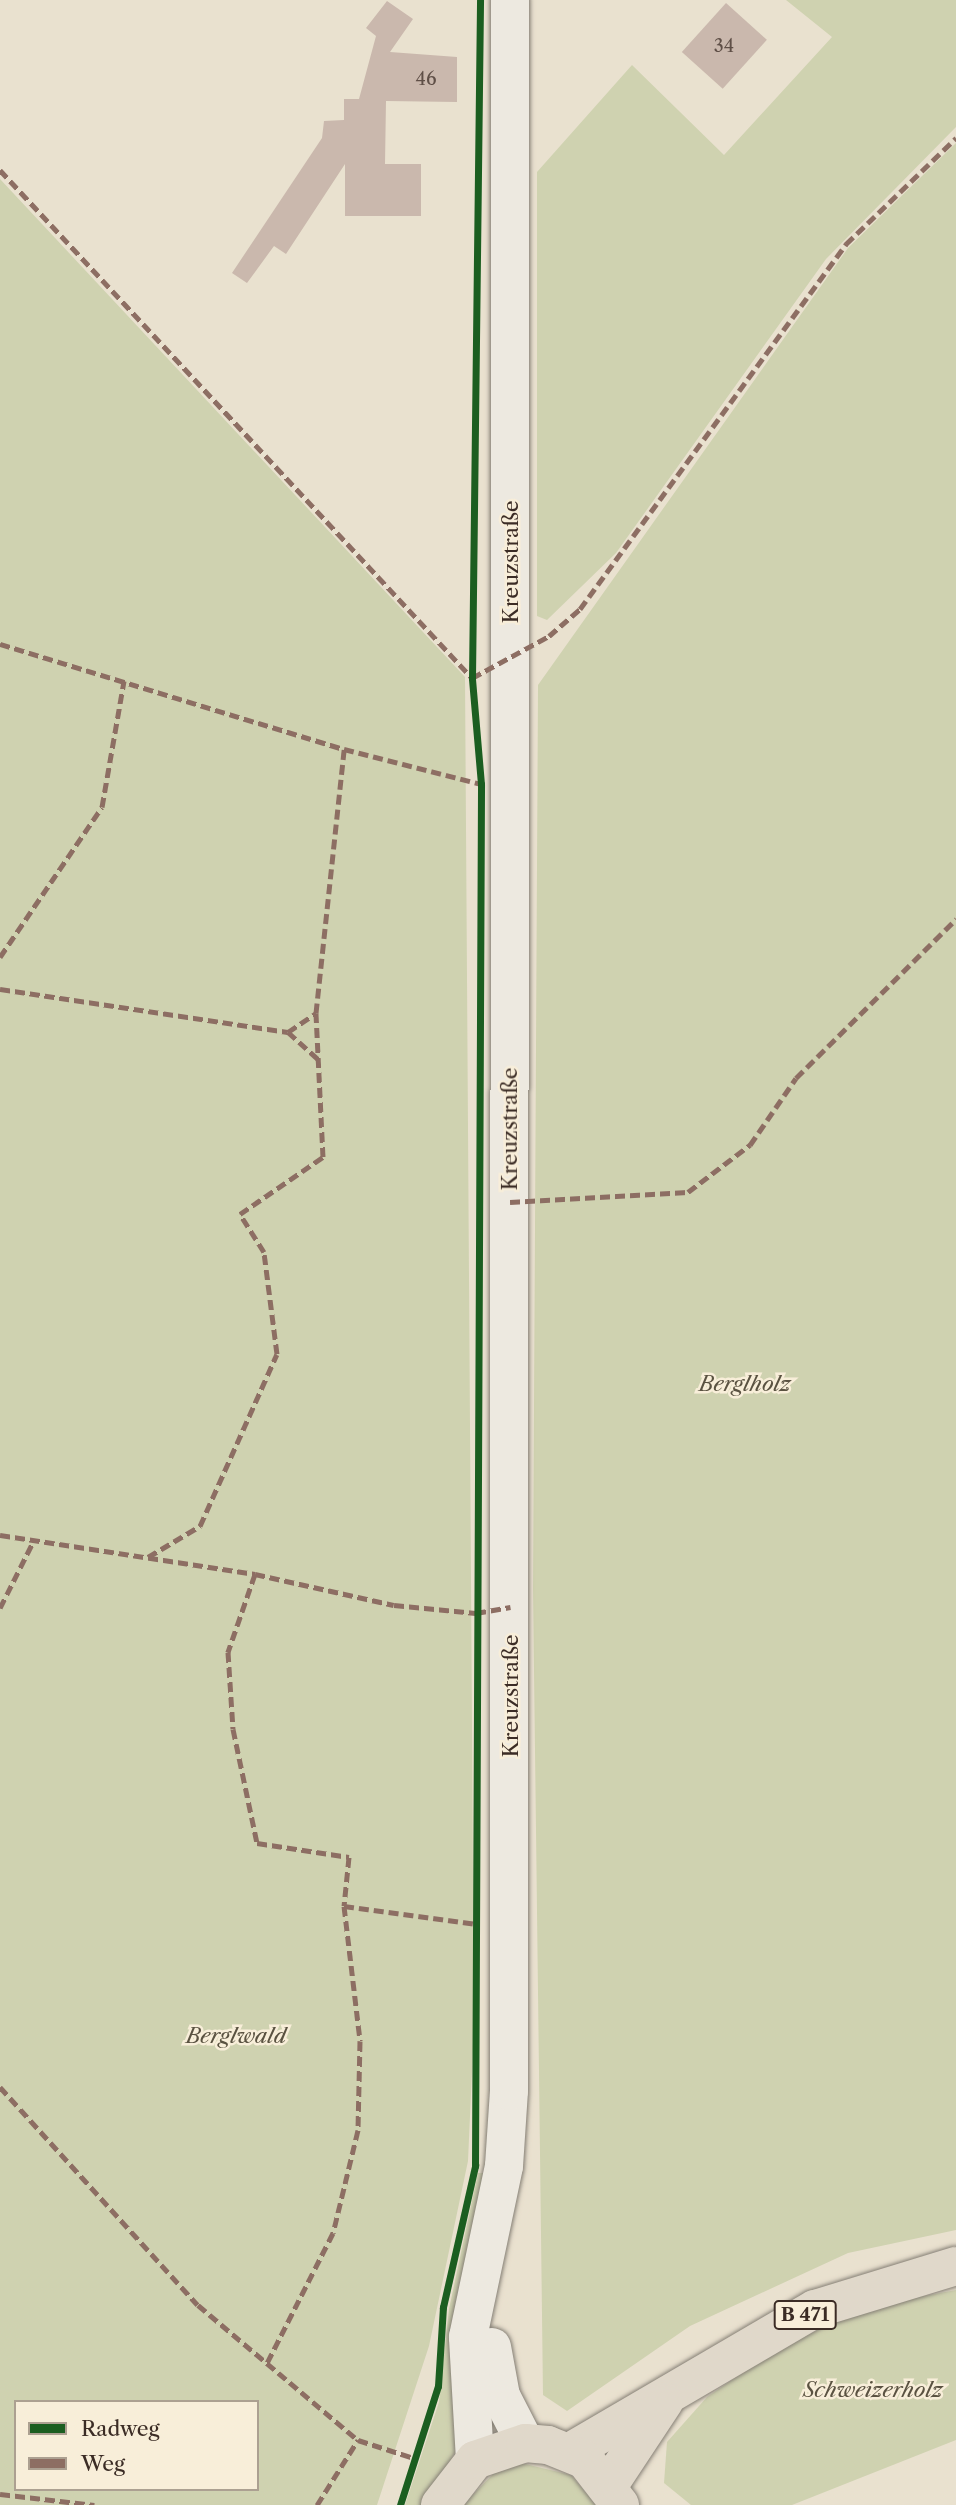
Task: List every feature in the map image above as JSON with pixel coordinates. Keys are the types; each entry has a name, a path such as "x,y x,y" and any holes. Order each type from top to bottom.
{"main road":[{"name":"Kreuzstraße","path":"475,2460 468,2337 489,2257 509,2091 510,0"},
{"name":"Kreuzstraße","path":"489,2257 492,2359 512,2423 525,2443"},
{"name":"B 471","path":"570,2452 815,2309 956,2266"},
{"name":"B 471","path":"615,2495 668,2396"},
{"path":"440,2505 475,2460 525,2443 570,2452 615,2495"}],"green space":[{"path":"786,0 956,0 956,127 826,259 616,553 547,620 537,616 537,172 632,65 724,155 832,37"},
{"name":"Berglholz","path":"956,143 956,2230 848,2253 690,2326 567,2411 543,2395 533,1589 538,685 848,248"},
{"name":"Berglwald","path":"0,179 465,677 474,2027 468,2161 429,2346 377,2505 0,2505"},
{"path":"478,2173 484,2173 460,2444 424,2505 405,2505 439,2402 449,2309"},
{"name":"Schweizerholz","path":"956,2290 956,2440 792,2505 691,2505 664,2483 667,2442 707,2397 773,2352 865,2307"},
{"path":"521,2463 571,2475 596,2505 463,2505 496,2471"}],"building":[{"path":"387,1 413,19 390,52 457,57 457,102 386,101 385,164 421,164 421,216 345,216 345,164 286,254 274,246 247,283 232,273 322,138 324,121 344,120 344,99 359,99 376,36 366,28"},
{"path":"726,3 767,40 723,89 682,52"}],"marked path":[{"path":"0,170 472,678 549,636 580,609 846,244 956,138"},
{"path":"0,644 344,749 481,784"},
{"path":"0,957 102,807 124,681"},
{"path":"148,1557 200,1526 277,1354 264,1252 240,1214 323,1157 316,1013 344,749"},
{"path":"510,1202 688,1192 750,1145 796,1078 956,919"},
{"path":"0,989 288,1032 316,1013"},
{"path":"288,1032 319,1060"},
{"path":"0,1535 255,1574 394,1605 476,1613 510,1607"},
{"path":"0,1608 33,1542"},
{"path":"255,1574 228,1652 233,1729 257,1843 349,1857 344,1906 360,2041 358,2130 333,2233 267,2363"},
{"path":"344,1906 477,1924"},
{"path":"0,2087 198,2305 358,2440 414,2458"},
{"path":"317,2505 358,2440"},
{"path":"0,2494 94,2505"}],"cycle path":[{"path":"400,2505 438,2386 443,2307 475,2166 481,784 472,678 480,0"}]}
